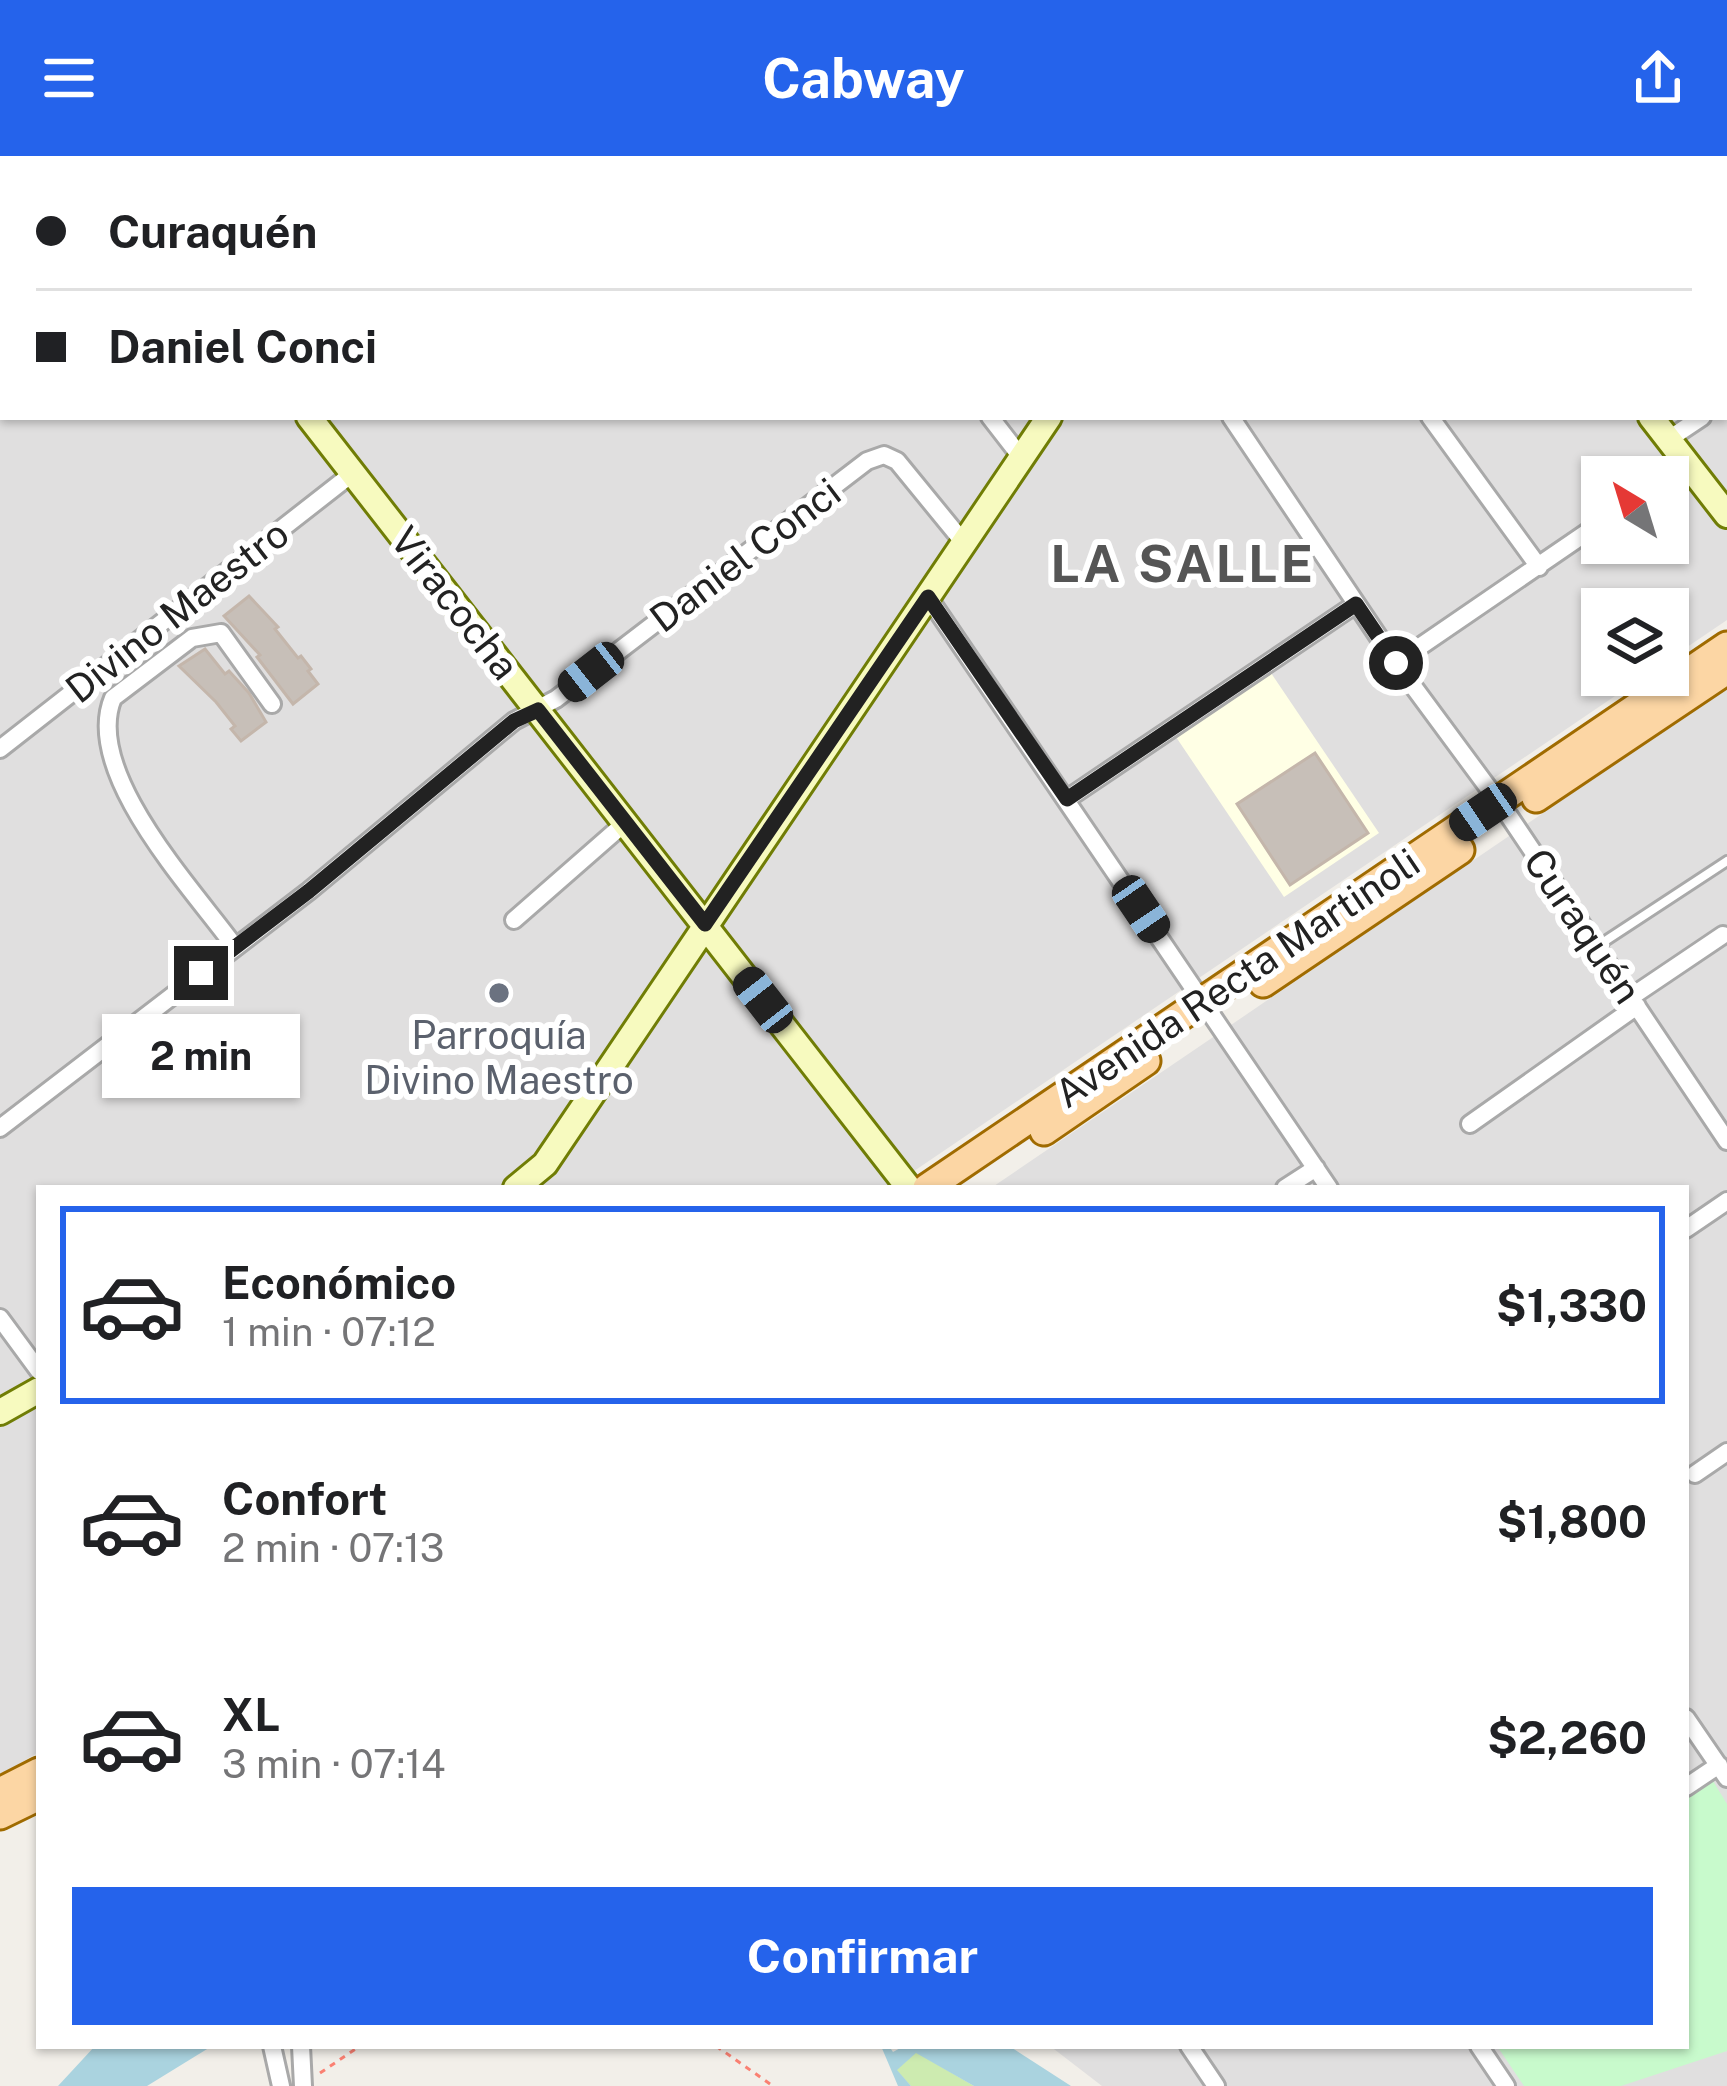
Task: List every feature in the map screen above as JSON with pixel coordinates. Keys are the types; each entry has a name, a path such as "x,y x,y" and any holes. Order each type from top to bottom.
{"main road":[{"name":"Viracocha","path":"314,420 907,1185"},
{"path":"520,1185 544,1164 1046,420"},
{"path":"1653,420 1683,456"},
{"path":"1689,464 1727,515"},
{"name":"Avenida Recta Martinoli","path":"932,1185 1208,1009 1503,809 1727,646"},
{"name":"Avenida Recta Martinoli","path":"1503,809 1727,670"},
{"name":"Avenida Recta Martinoli","path":"964,1185 1208,1009"},
{"path":"0,1412 36,1392"},
{"path":"0,1792 36,1793"},
{"path":"0,1816 36,1794"}],"street":[{"path":"992,420 1021,458"},
{"name":"Curaquén","path":"1233,420 1396,663 1598,946 1727,1142"},
{"path":"1432,420 1539,567"},
{"path":"1669,439 1698,420"},
{"name":"Daniel Conci","path":"0,1129 514,721 538,710 878,456 897,461 964,544"},
{"name":"Divino Maestro","path":"0,749 353,473"},
{"path":"1396,663 1581,537"},
{"path":"928,597 1327,1185"},
{"path":"1067,799 1356,604"},
{"path":"235,947 124,795 108,740 109,708 113,698 192,638 206,633 220,633 272,704"},
{"path":"514,920 626,822"},
{"path":"1470,1124 1723,934"},
{"path":"1290,1185 1316,1168"},
{"path":"1689,1227 1727,1201"},
{"path":"0,1318 36,1367"},
{"path":"1695,1474 1727,1452"},
{"path":"1689,1722 1723,1772 1689,1786"},
{"path":"301,2049 309,2081"},
{"path":"1191,2049 1216,2086"},
{"path":"1480,2049 1506,2086"},
{"path":"273,2051 280,2086"}],"lane":[{"path":"1598,946 1727,861"}],"path":[{"path":"309,2081 356,2049"},
{"path":"720,2049 773,2086"}],"shaded area":[{"path":"0,420 1727,420 1727,620 1689,646 1689,588 1581,588 1581,696 1615,696 893,1185 36,1185 36,1754 0,1775"},
{"path":"1269,670 1379,833 1284,897 1174,734"},
{"path":"1727,688 1727,2086 1102,2086 1054,2049 1689,2049 1689,1185 995,1185"}],"green space":[{"path":"1713,1781 1727,1804 1727,2051 1621,2086 1524,2086 1499,2049 1689,2049 1689,1797"},
{"path":"916,2052 974,2086 911,2086 896,2070"}],"water":[{"path":"92,2049 207,2049 147,2086 58,2086"},
{"path":"882,2049 1014,2049 1071,2086 974,2086 916,2053 897,2070 911,2086 898,2086"}],"building":[{"path":"249,596 301,656 318,684 293,704 257,657 260,655 224,616"},
{"path":"205,649 249,693 266,722 241,741 216,702 179,666"},
{"path":"1315,753 1368,833 1290,885 1237,804"}],"place":[{"name":"Parroquía Divino Maestro","path":"499,993"}],"district":[{"name":"LA SALLE","path":"1183,564"}],"route":[{"path":"201,973 309,891 514,721 538,710 705,924 928,597 1067,799 1356,604 1396,663"}]}
